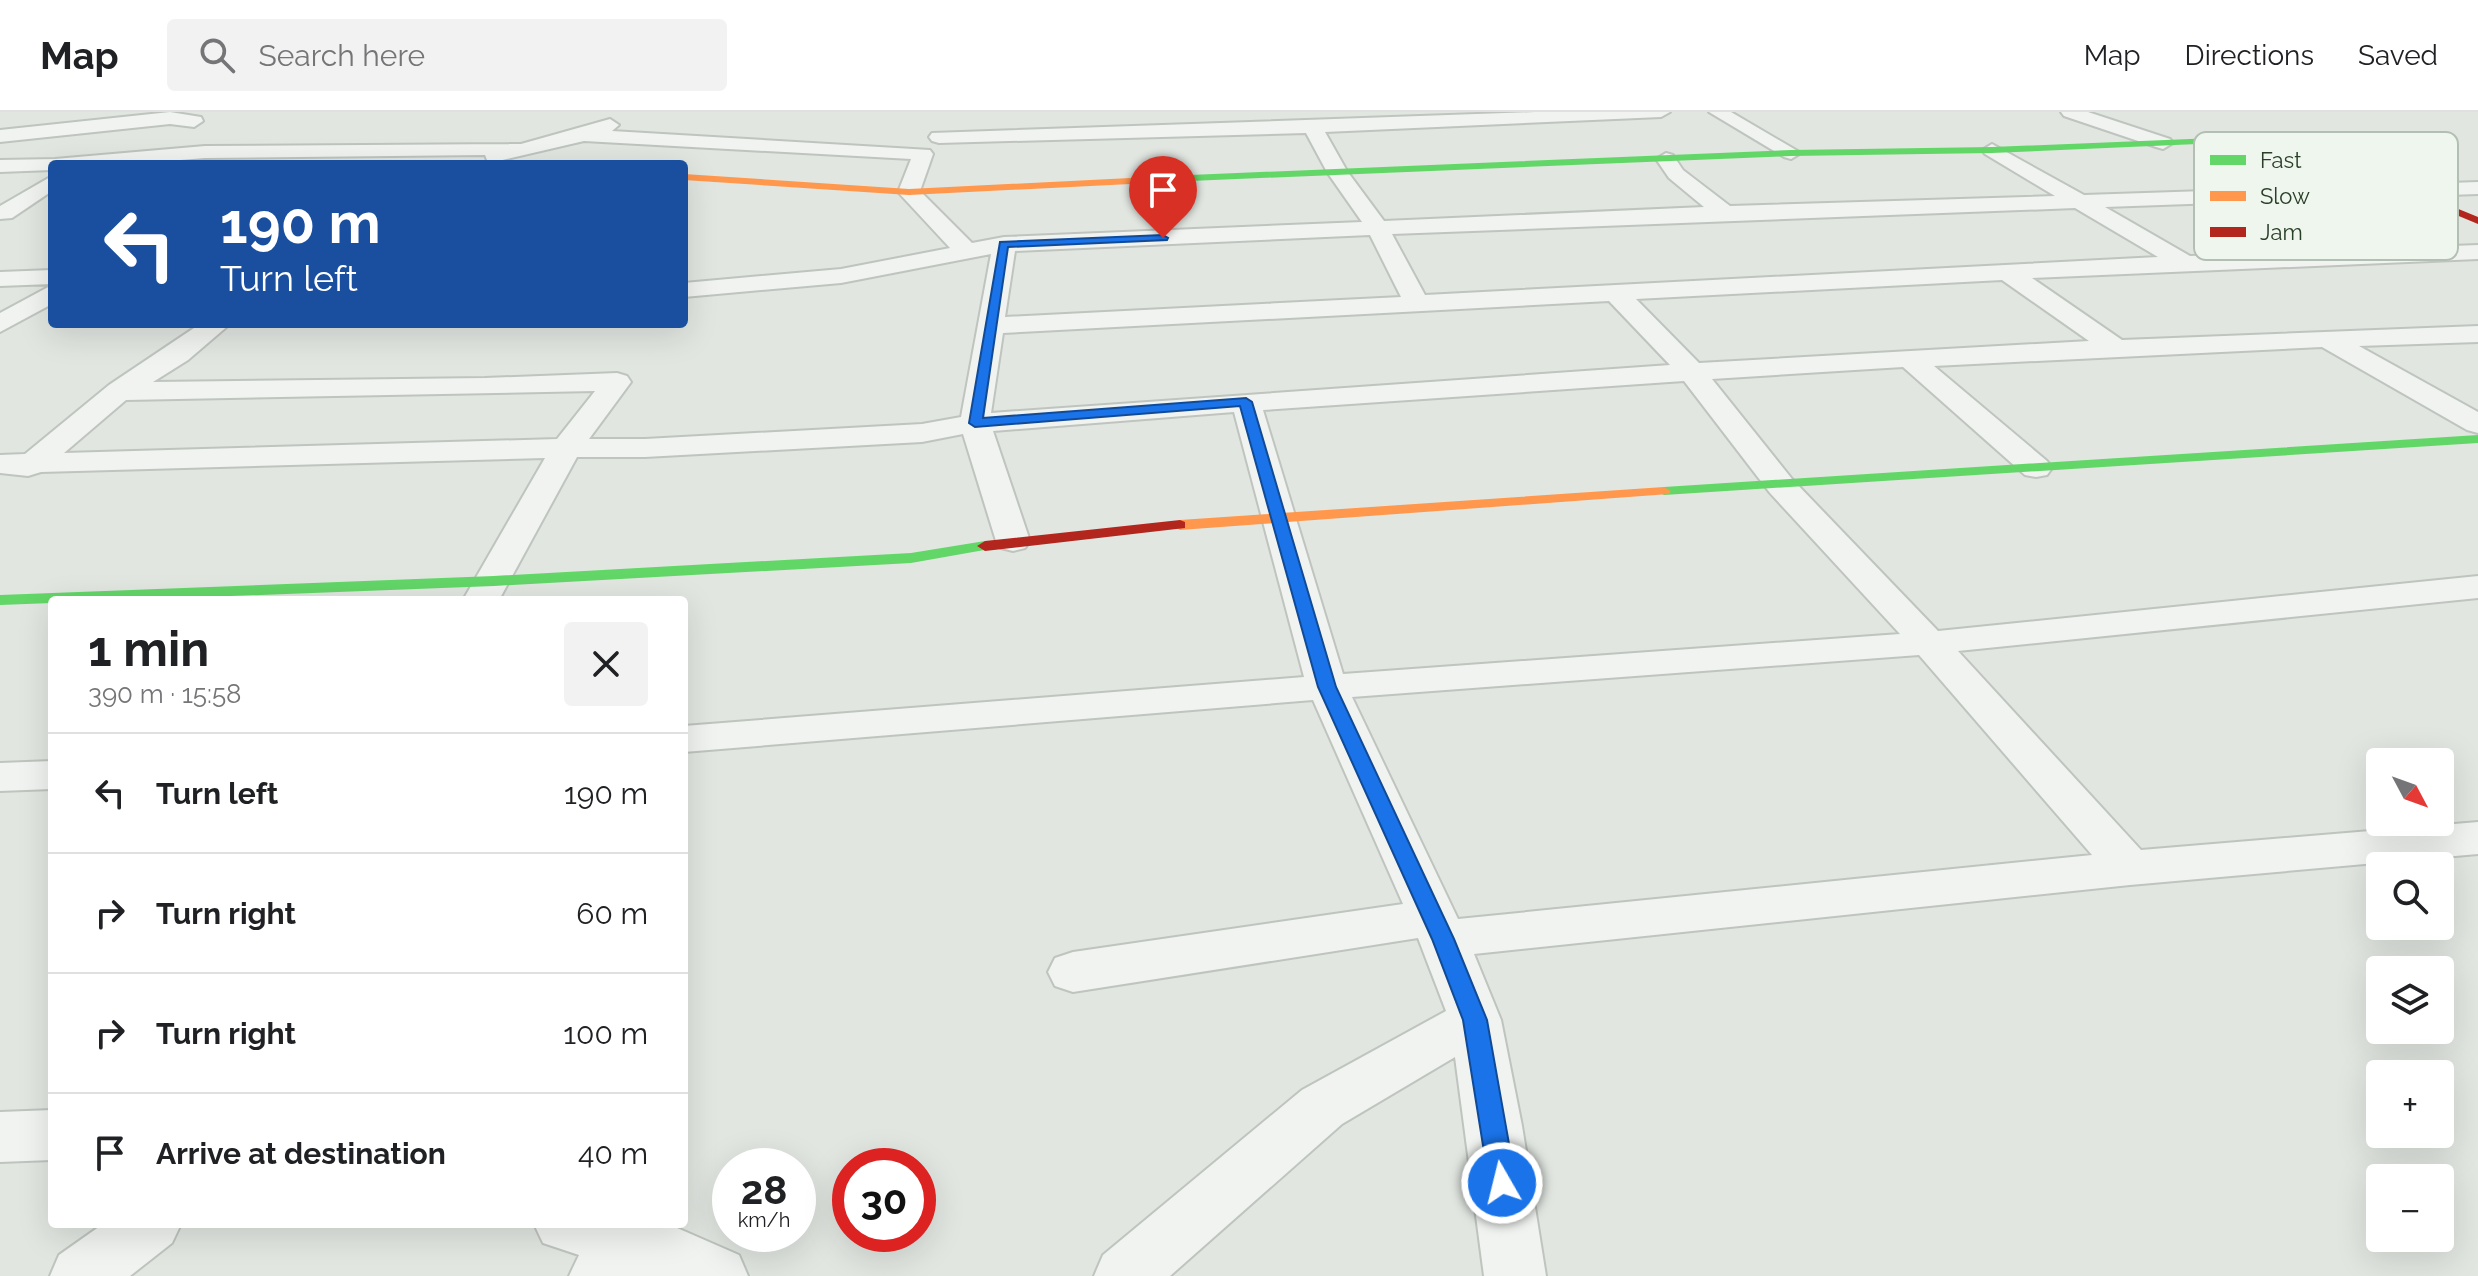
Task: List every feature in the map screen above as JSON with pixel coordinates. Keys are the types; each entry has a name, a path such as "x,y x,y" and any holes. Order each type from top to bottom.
{"street":[{"path":"89,160 217,112"},
{"path":"909,192 923,154 940,128 1313,128 1661,112"},
{"path":"1718,112 1791,153"},
{"path":"2070,112 2163,143"},
{"path":"478,160 584,135 631,116"},
{"path":"0,136 170,118 194,121"},
{"path":"1313,128 1337,172 1378,229 1417,304"},
{"path":"584,135 923,154"},
{"path":"136,140 205,152"},
{"path":"688,177 909,192 1791,153 1992,150 2194,142"},
{"path":"122,160 205,152 519,149"},
{"path":"1992,150 2185,263"},
{"path":"496,155 529,160"},
{"path":"1666,159 1676,174 1725,213"},
{"path":"0,166 48,164"},
{"path":"2,213 48,184"},
{"path":"2458,189 2478,188"},
{"path":"909,192 966,251"},
{"path":"688,290 841,276 1004,244 2194,196"},
{"path":"2,213 48,211"},
{"path":"2458,213 2478,221"},
{"path":"1004,244 975,423 1013,541"},
{"path":"2458,253 2478,252"},
{"path":"991,326 2265,260"},
{"path":"2007,272 2117,349"},
{"path":"0,279 48,277"},
{"path":"1615,293 1692,372 1781,486 1929,643 2130,868"},
{"path":"0,324 48,295"},
{"path":"0,490 119,391 178,354 212,328"},
{"path":"0,464 645,448 922,433 975,423 1692,372 2325,338 2478,334"},
{"path":"2325,338 2478,424"},
{"path":"1911,360 2036,468"},
{"path":"119,391 485,387 617,382 566,448 487,591"},
{"path":"1246,402 1327,687 1438,928 1475,1020 1494,1126 1515,1276"},
{"path":"216,596 487,591 911,558 1013,541 1279,516 2478,439"},
{"path":"688,739 1327,687 1731,660 2478,587"},
{"path":"0,600 48,599"},
{"path":"3,780 48,775"},
{"path":"1073,972 1438,928 2478,838"},
{"path":"1125,1276 1322,1107 1475,1020"},
{"path":"0,1137 48,1135"},
{"path":"81,1276 146,1228"},
{"path":"571,1228 621,1259 717,1276"}],"traffic: fast":[{"path":"1190,178 1791,153 1992,150 2194,142"},
{"path":"1664,491 2478,439"},
{"path":"104,596 494,581 911,558 985,546"},
{"path":"0,600 48,598"}],"traffic: slow":[{"path":"688,177 909,192 1190,178"},
{"path":"1180,525 1664,491"}],"traffic: jam":[{"path":"2458,213 2478,221"},
{"path":"985,546 1180,525"}],"route":[{"path":"1163,238 1004,244 975,423 1246,402 1327,687 1443,939 1475,1020 1502,1183"}]}
